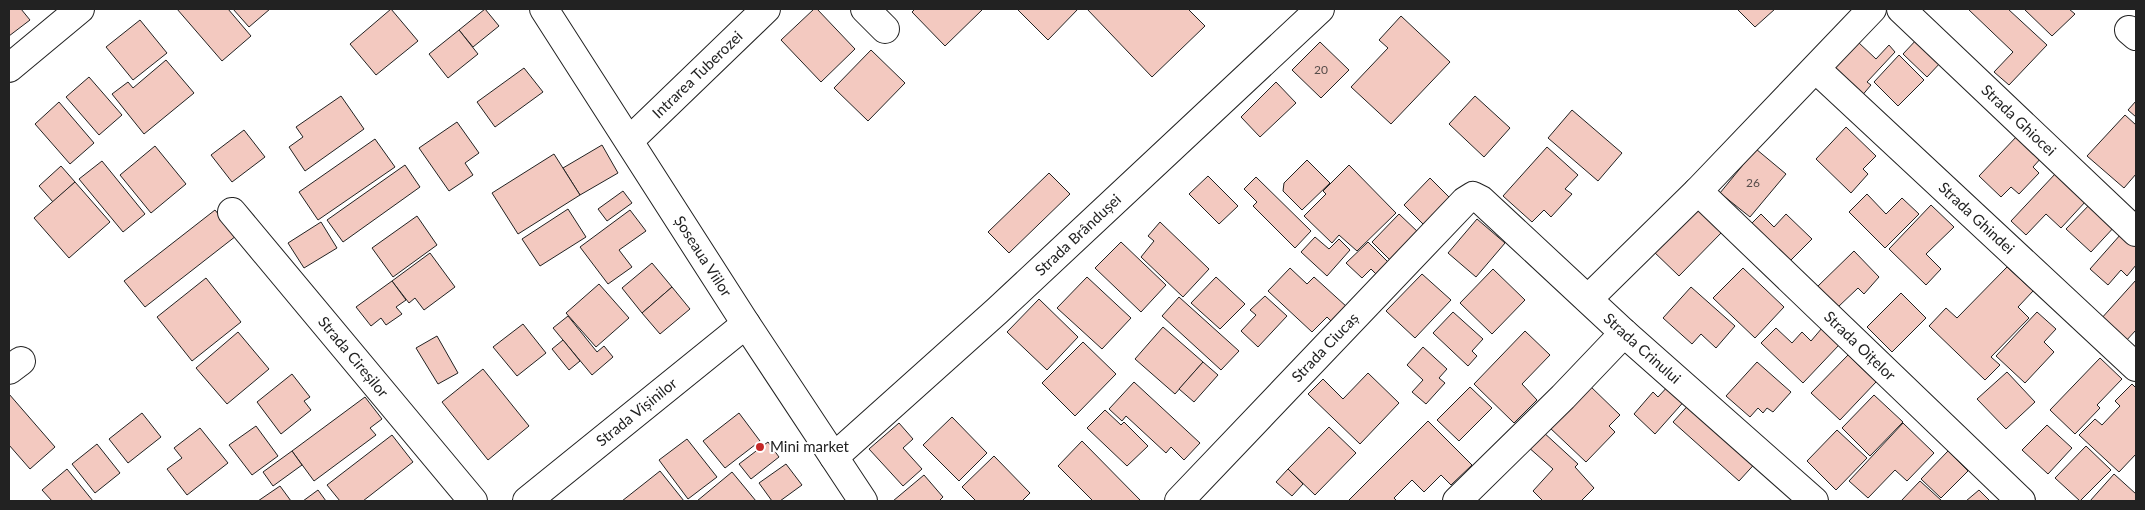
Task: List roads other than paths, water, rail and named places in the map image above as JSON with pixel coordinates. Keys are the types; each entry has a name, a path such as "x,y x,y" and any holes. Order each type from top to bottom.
{"street":[{"path":"9,68 80,9"},
{"name":"Șoseaua Viilor","path":"544,9 630,140 746,324 863,501"},
{"name":"Intrarea Tuberozei","path":"630,140 766,9"},
{"path":"864,9 885,29"},
{"name":"Strada Brândușei","path":"834,457 996,311 1320,9"},
{"path":"1588,299 1698,191 1872,9"},
{"name":"Strada Ghiocei","path":"1901,9 2136,232"},
{"name":"Strada Ghindei","path":"1816,69 2136,367"},
{"name":"Strada Oițelor","path":"1698,191 2021,501"},
{"name":"Strada Crinului","path":"1473,196 1481,200 1624,333 1814,501"},
{"name":"Strada Ciucaș","path":"1179,501 1458,208 1473,196"},
{"name":"Strada Cireșilor","path":"232,212 473,501"},
{"name":"Strada Vișinilor","path":"527,501 746,324"},
{"path":"1457,501 1624,333"}],"place":[{"name":"Mini market","path":"760,447"}]}
